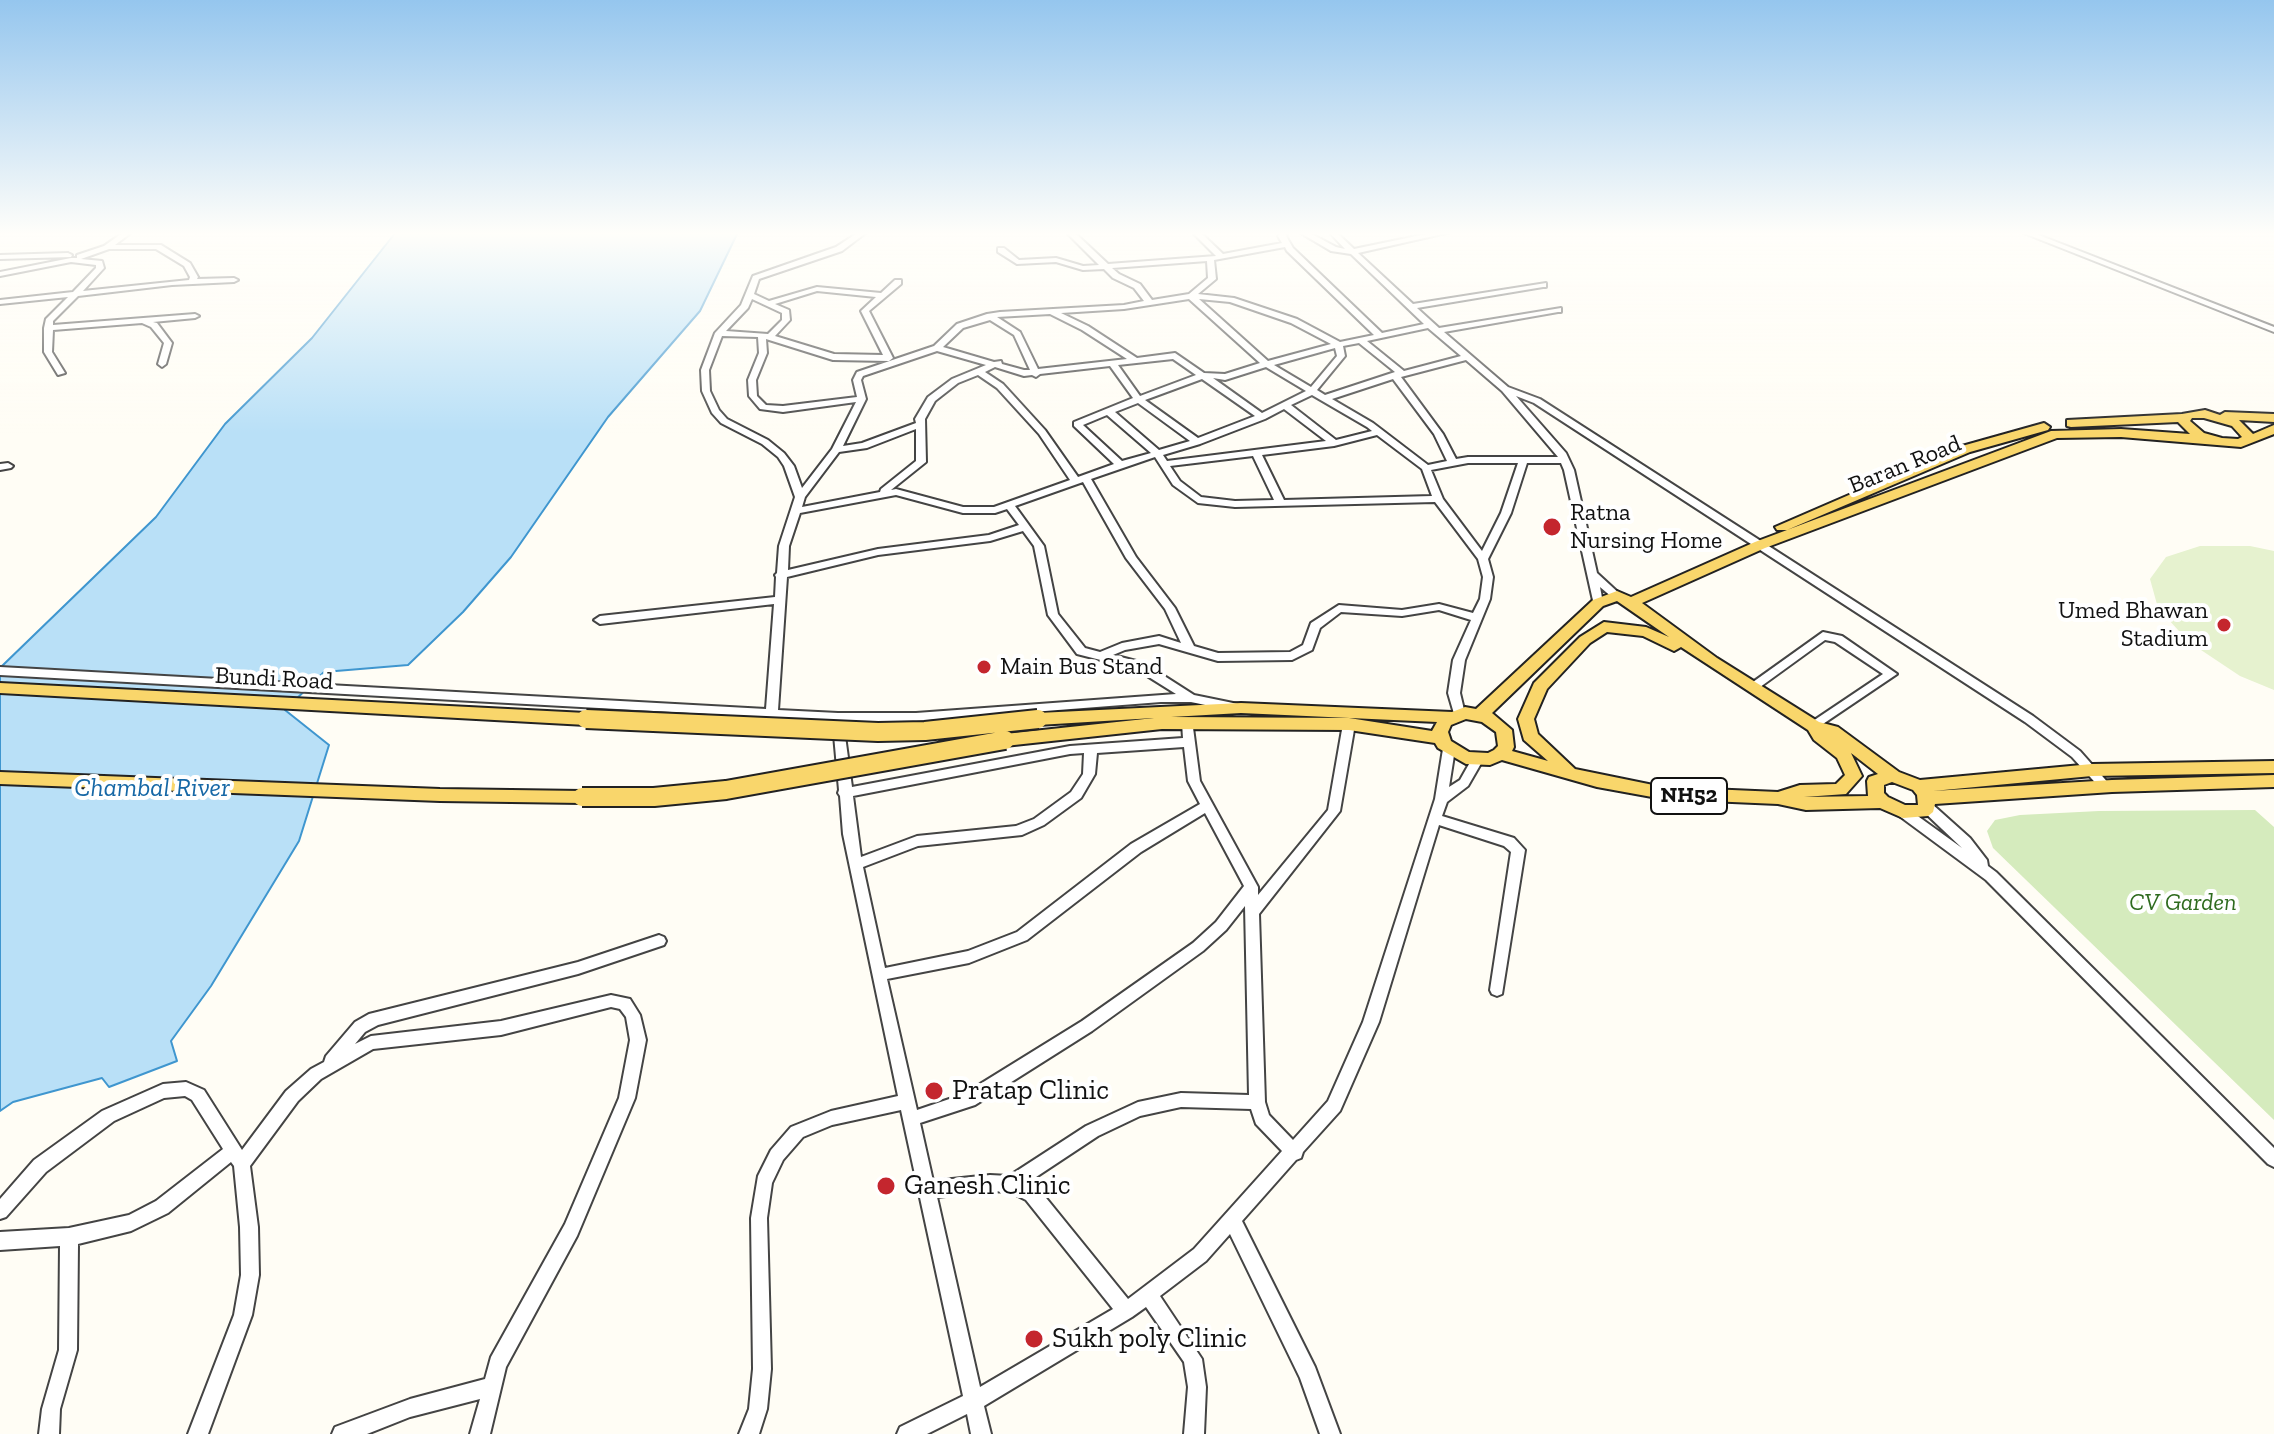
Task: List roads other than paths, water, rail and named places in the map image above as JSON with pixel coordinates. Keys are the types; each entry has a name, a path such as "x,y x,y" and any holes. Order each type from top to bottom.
{"main road":[{"name":"Baran Road","path":"1480,715 1598,603 1624,598 1755,542 1822,524 2005,450 2055,434 2078,428 2184,418 2196,414 2215,415"},
{"path":"2215,415 2274,416"},
{"path":"2215,415 2243,428 2248,433 2247,441"},
{"path":"2184,418 2185,426 2210,439"},
{"name":"Baran Road","path":"2078,428 2232,443 2274,437"},
{"path":"2247,441 2274,429"},
{"path":"1624,598 1712,662 1814,726 1832,731 1924,797 2105,786 2274,781"},
{"path":"1575,775 1541,749 1530,736 1526,719 1540,687 1595,632 1604,627 1646,632 1712,662"},
{"name":"Bundi Road","path":"0,688 878,732 925,731 1038,719 1241,708 1455,715"},
{"path":"0,778 440,795 654,797 726,790 1071,730 1188,723 1349,724 1445,744 1477,760 1500,754 1506,747 1504,730 1480,715 1455,715 1441,726 1445,744"},
{"path":"1778,798 1800,791 1840,790 1854,776 1843,754 1820,736 1814,726"},
{"name":"NH52","path":"1500,754 1575,775 1663,793 1778,798 1806,804 1882,802 1903,812"},
{"path":"1924,797 2092,770 2274,767"},
{"path":"1882,802 1876,795 1875,781 1893,776"},
{"path":"1903,812 1922,811 1924,797"}],"street":[{"path":"0,302 28,299"},
{"path":"61,373 48,352 48,328 52,314 67,299"},
{"path":"748,299 719,333 705,370 706,391 711,404 724,421 765,442 781,455 789,466 800,497"},
{"path":"760,299 787,315 766,336 752,380 753,396 763,407 783,409 862,399"},
{"path":"770,303 784,299"},
{"path":"877,299 865,311 889,358"},
{"path":"772,714 780,575 794,511 800,497 836,450 862,399 857,380 860,374 937,348 960,326 990,316 1124,307 1171,299"},
{"path":"1194,299 1266,364 1379,432 1426,468 1438,499 1483,559 1488,577 1477,618 1459,660 1454,693 1455,715"},
{"path":"1220,299 1294,321 1339,345"},
{"path":"1343,299 1380,336"},
{"path":"1402,299 1505,389 1564,460 1598,603"},
{"path":"1411,307 1459,299"},
{"path":"2200,299 2274,327"},
{"path":"2204,299 2274,327"},
{"path":"1049,310 1085,328 1135,360"},
{"path":"1120,465 1077,424 1205,375 1225,377 1380,336 1558,310"},
{"path":"48,328 195,316"},
{"path":"990,316 1017,334 1036,374"},
{"path":"143,321 154,325 168,343 162,364"},
{"path":"719,333 766,336 833,357 912,358"},
{"path":"1362,341 1398,374 1438,434 1453,463"},
{"path":"794,511 881,493 908,493 947,507 979,512 1009,505 1262,417 1312,391 1340,361 1339,345"},
{"path":"937,348 998,363 1017,372 1036,374 1175,356 1262,417"},
{"path":"1326,398 1398,374 1467,357"},
{"path":"881,493 921,462 919,425 931,399 955,381 998,363"},
{"path":"1112,363 1138,399 1197,442"},
{"path":"978,371 1000,386 1081,479 1131,558 1170,608 1189,648"},
{"path":"1505,389 1537,401 2029,719 2092,770 2105,786"},
{"path":"1285,405 1334,443"},
{"path":"1108,411 1158,454 1184,492 1198,500 1235,504 1438,499"},
{"path":"836,450 864,446 919,425"},
{"path":"1164,464 1334,443 1379,432"},
{"path":"1256,453 1280,502"},
{"path":"1483,559 1506,513 1514,486 1523,471 1524,459"},
{"path":"1426,468 1453,463 1564,460"},
{"path":"1009,505 1039,546 1053,615 1081,651 1152,671 1191,698"},
{"path":"780,575 878,552 990,538 1026,526"},
{"path":"1593,575 1624,598"},
{"path":"600,620 778,600"},
{"path":"1103,655 1122,647 1159,640 1218,657 1292,656 1308,647 1315,626 1339,608 1402,613 1439,607 1477,618"},
{"path":"1752,687 1823,636 1838,639 1891,674 1814,726"},
{"path":"0,671 838,717 916,717 1191,698 1241,708"},
{"path":"838,717 844,793 856,864 981,1434"},
{"path":"1188,723 1194,781 1251,887 1257,1102 1262,1119 1295,1153"},
{"path":"1254,910 1334,811 1349,724"},
{"path":"844,793 1091,748 1189,742"},
{"path":"907,1434 976,1400 1126,1311 1200,1255 1295,1153 1334,1106 1371,1022 1435,819 1441,799 1445,744"},
{"path":"856,864 917,841 1017,831 1039,822 1076,795 1089,774 1091,748"},
{"path":"1441,799 1464,783 1477,760"},
{"path":"1924,797 1991,876 2274,1159"},
{"path":"879,975 969,957 1022,936 1136,848 1207,806"},
{"path":"1903,812 1991,876"},
{"path":"1435,819 1509,842 1518,850 1497,990"},
{"path":"749,1434 758,1409 762,1369 759,1218 764,1182 777,1155 797,1132 831,1118 969,1100 1087,1026 1198,947 1221,926 1251,887"},
{"path":"0,1241 69,1237 131,1223 162,1207 238,1157 292,1096 329,1064 360,1027 374,1019 578,968 659,941"},
{"path":"329,1064 371,1043 501,1028 611,1001 625,1004 633,1015 638,1040 627,1098 571,1230 512,1337 491,1387 480,1434"},
{"path":"0,1211 40,1166 108,1116 163,1091 186,1089 198,1095 238,1157 249,1227 250,1275 239,1327 198,1434"},
{"path":"927,1190 1011,1184 1092,1131 1138,1109 1181,1100 1257,1102"},
{"path":"1011,1184 1032,1194 1126,1311"},
{"path":"1232,1219 1308,1374 1330,1434"},
{"path":"49,1434 51,1409 68,1350 69,1237"},
{"path":"1148,1294 1193,1359 1197,1387 1194,1434"},
{"path":"342,1434 410,1408 491,1387"}],"water":[{"name":"Chambal River","path":"343,299 706,299 700,311 608,417 511,557 463,612 408,665 324,672 285,710 329,745 299,841 211,986 171,1041 177,1061 109,1087 102,1078 13,1102 0,1111 0,668 156,517 225,424 312,338"}],"place":[{"name":"Ratna Nursing Home","path":"1552,527"},
{"name":"Umed Bhawan Stadium","path":"2224,625"},
{"name":"Main Bus Stand","path":"984,667"},
{"name":"Pratap Clinic","path":"934,1091"},
{"name":"Ganesh Clinic","path":"886,1186"},
{"name":"Sukh poly Clinic","path":"1034,1339"}],"park label":[{"name":"CV Garden","path":"2183,903"}]}
